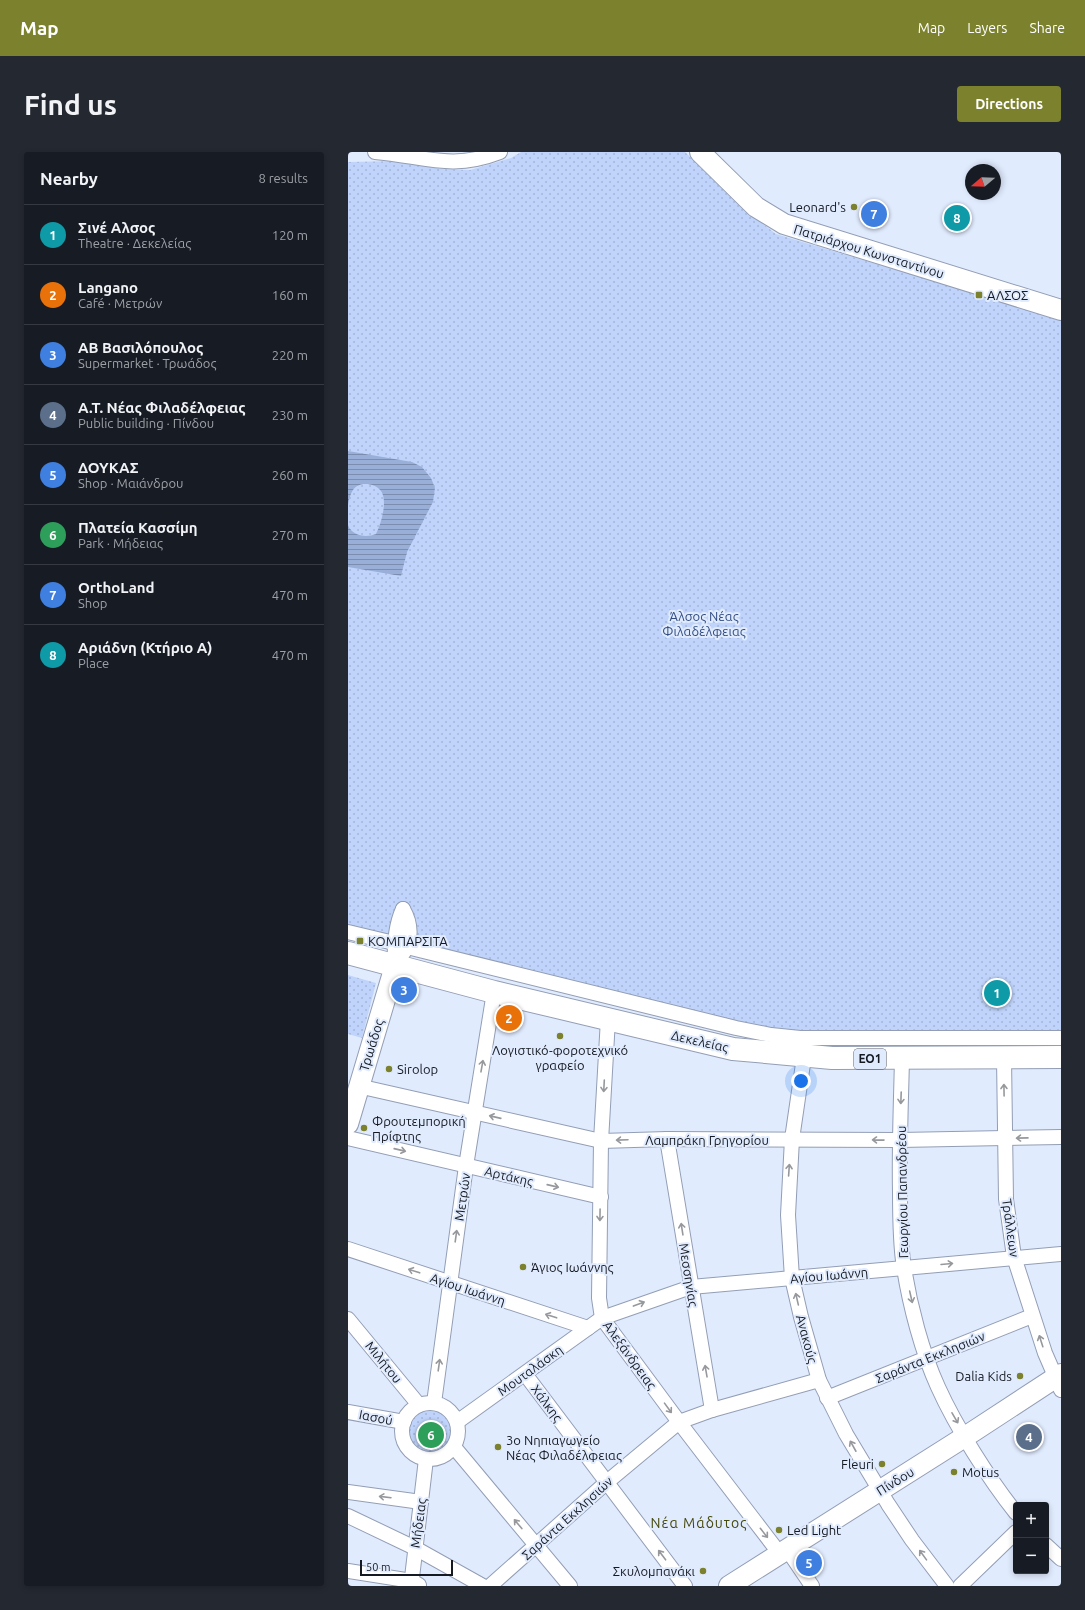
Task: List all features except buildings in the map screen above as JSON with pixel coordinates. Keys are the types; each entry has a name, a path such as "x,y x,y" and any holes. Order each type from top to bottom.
{"main road":[{"name":"Πατριάρχου Κωνσταντίνου","path":"700,152 752,204 784,224 1061,310"},
{"name":"Δεκελείας","path":"348,953 494,992 681,1038 733,1049 804,1057 902,1059 1061,1058"},
{"name":"Τρωάδος","path":"348,1124 358,1086 395,966"},
{"name":"Πίνδου","path":"729,1586 879,1490 1059,1381"}],"street":[{"path":"383,152 451,158 484,158 500,152"},
{"path":"348,932 662,1011 771,1035 800,1038 1061,1038"},
{"path":"395,966 401,945"},
{"name":"Μετρών","path":"434,1404 466,1166 494,992"},
{"name":"Αλεξάνδρειας","path":"608,1019 601,1141 599,1298 602,1318 679,1422 812,1586"},
{"name":"Ανακούς","path":"804,1057 792,1139 788,1215 792,1278 819,1380 857,1455 912,1540 947,1586"},
{"name":"Τράλλεων","path":"1004,1058 1006,1199 1014,1257 1032,1316 1059,1381"},
{"name":"Γεωργίου Παπανδρέου","path":"902,1059 900,1228 904,1268 927,1359 938,1388 966,1437 1013,1508"},
{"name":"Λαμπράκη Γρηγορίου","path":"358,1086 601,1141 667,1139 900,1140 1061,1137"},
{"name":"Αρτάκης","path":"348,1138 600,1197"},
{"name":"Μεσσηνίας","path":"667,1139 712,1410"},
{"name":"Αγίου Ιωάννη","path":"348,1249 588,1328"},
{"name":"Αγίου Ιωάννη","path":"602,1318 691,1287 1061,1254"},
{"name":"Σαράντα Εκκλησιών","path":"827,1398 1032,1316"},
{"name":"Μουταλάσκη","path":"457,1422 602,1318"},
{"name":"Μιλήτου","path":"348,1319 420,1406"},
{"name":"Χάλκης","path":"525,1374 685,1586"},
{"name":"Σαράντα Εκκλησιών","path":"490,1586 607,1482 679,1422 712,1410 819,1380"},
{"path":"434,1404 448,1409 457,1422 458,1431 454,1447 442,1457 426,1459 417,1456 409,1450 404,1441 402,1432 404,1422 408,1415 420,1406 434,1404"},
{"name":"Ιασού","path":"348,1412 404,1422"},
{"path":"454,1447 570,1586"},
{"name":"Μήδειας","path":"414,1584 415,1548 426,1459"},
{"path":"348,1492 421,1502"},
{"path":"348,1516 415,1548 483,1586"},
{"path":"960,1586 1013,1535"},
{"path":"1049,1548 1061,1559"},
{"path":"348,1571 414,1584"}],"green space":[{"name":"Άλσος Νέας Φιλαδέλφειας","path":"521,152 685,152 742,207 776,234 1061,319 1061,1034 801,1033 767,1030 348,928 348,162 394,161 442,169 470,170 511,158"},
{"path":"348,975 376,983 362,1038 348,1034"},
{"path":"431,1409 440,1411 448,1416 453,1424 455,1433 453,1442 448,1450 440,1455 431,1457 422,1455 414,1450 409,1442 407,1433 409,1424 414,1416 422,1411"}],"shaded area":[{"path":"348,451 412,462 422,467 431,478 435,488 433,502 407,552 401,576 348,567 348,525 356,534 368,536 376,534 382,519 384,501 383,495 378,488 363,484 359,485 353,490 350,495 348,505"}],"place":[{"name":"Leonard's","path":"854,207"},
{"name":"OrthoLand","path":"874,214"},
{"name":"Αριάδνη (Κτήριο Α)","path":"957,218"},
{"name":"ΑΛΣΟΣ","path":"979,295"},
{"name":"ΚΟΜΠΑΡΣΙΤΑ","path":"360,941"},
{"name":"ΑΒ Βασιλόπουλος","path":"404,990"},
{"name":"Σινέ Αλσος","path":"997,993"},
{"name":"Langano","path":"509,1018"},
{"name":"Λογιστικό-φοροτεχνικό γραφείο","path":"560,1036"},
{"name":"Sirolop","path":"389,1069"},
{"name":"Φρουτεμπορική Πρίφτης","path":"364,1128"},
{"name":"Άγιος Ιωάννης","path":"523,1267"},
{"name":"Dalia Kids","path":"1020,1376"},
{"name":"Πλατεία Κασσίμη","path":"431,1435"},
{"name":"Α.Τ. Νέας Φιλαδέλφειας","path":"1029,1437"},
{"name":"3ο Νηπιαγωγείο Νέας Φιλαδέλφειας","path":"498,1447"},
{"name":"Fleuri","path":"882,1464"},
{"name":"Motus","path":"954,1472"},
{"name":"Led Light","path":"779,1530"},
{"name":"ΔΟΥΚΑΣ","path":"809,1563"},
{"name":"Σκυλομπανάκι","path":"703,1571"}],"district":[{"name":"Νέα Μάδυτος","path":"699,1523"}]}
